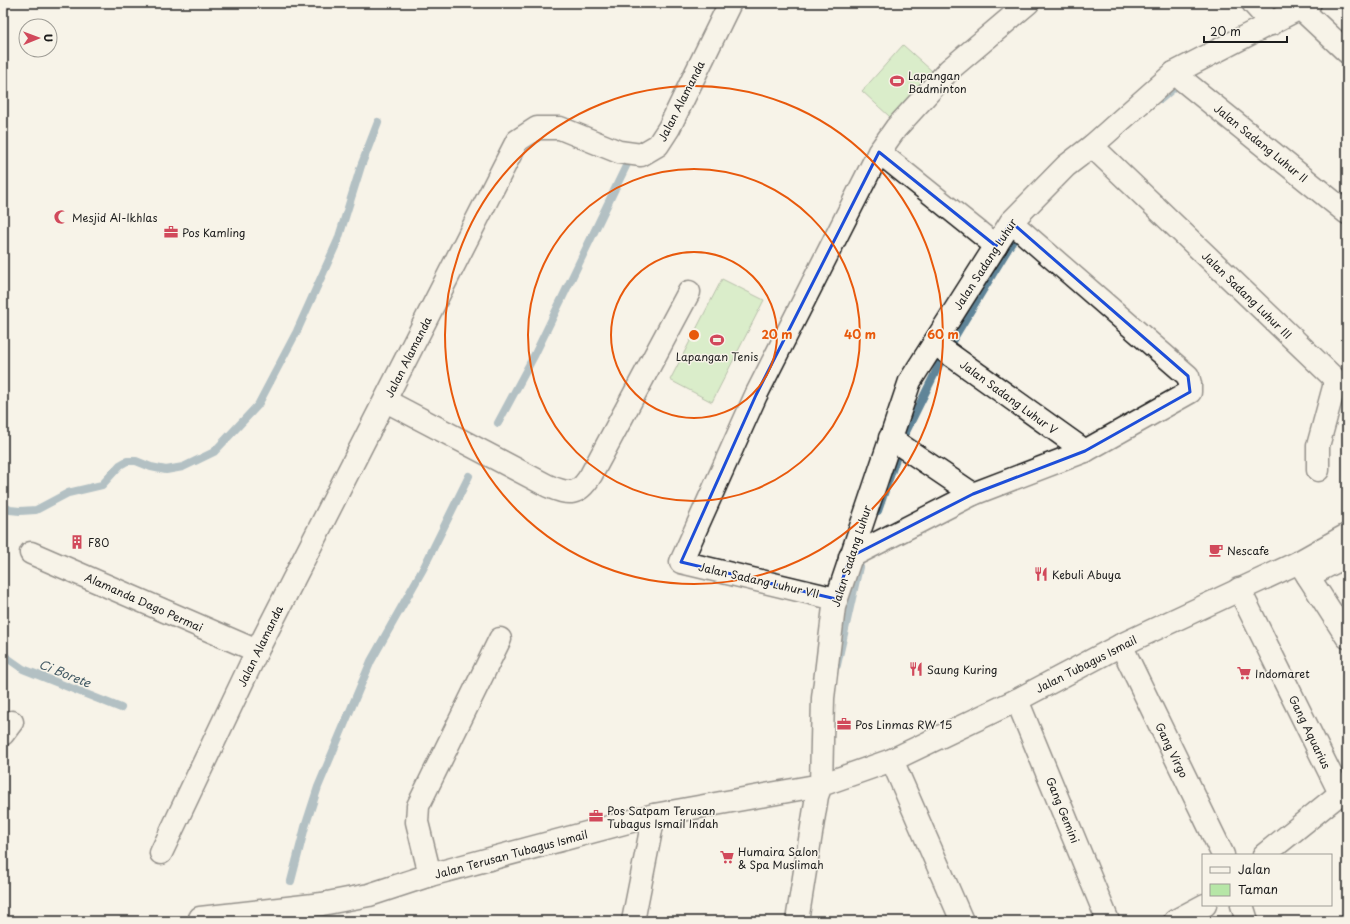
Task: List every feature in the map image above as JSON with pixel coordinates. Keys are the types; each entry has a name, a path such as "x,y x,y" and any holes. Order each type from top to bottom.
{"street":[{"name":"Jalan Alamanda","path":"161,853 256,651 386,401 517,142 537,128 560,128 619,152 641,155 658,145 669,128 730,3"},
{"path":"996,246 879,152 896,128 949,70 1028,3"},
{"path":"1254,3 1272,24"},
{"path":"1305,5 1347,52"},
{"name":"Jalan Sadang Luhur","path":"797,921 817,796 821,785 823,698 834,607 910,381 1011,222 1066,166 1092,146 1174,73 1272,24 1305,5"},
{"name":"Jalan Sadang Luhur II","path":"1174,73 1347,213"},
{"name":"Jalan Sadang Luhur III","path":"1092,146 1334,378 1334,387 1318,446 1318,470"},
{"name":"Jalan Sadang Luhur VII","path":"836,598 681,562 756,395 879,152"},
{"path":"850,556 973,494 1085,451 1190,392 1188,376 1011,222"},
{"path":"386,401 548,486 562,492 574,493 583,488 591,475 689,292"},
{"name":"Jalan Sadang Luhur V","path":"934,343 1085,451"},
{"path":"890,438 973,494"},
{"name":"Jalan Tubagus Ismail","path":"821,785 892,760 1017,700 1121,645 1239,589 1304,569 1347,535"},
{"name":"Alamanda Dago Permai","path":"31,553 256,651"},
{"path":"1347,556 1304,569 1347,637"},
{"name":"Gang Aquarius","path":"1239,589 1343,794"},
{"path":"430,875 417,822 418,806 500,639"},
{"name":"Gang Virgo","path":"1121,645 1223,854"},
{"name":"Gang Gemini","path":"1017,700 1108,921"},
{"path":"892,760 962,921"},
{"name":"Jalan Terusan Tubagus Ismail","path":"200,918 322,904 361,896 406,884 430,875 654,815 821,785"},
{"path":"1265,854 1343,794"},
{"path":"633,921 654,815"},
{"path":"1175,921 1203,906"},
{"path":"1242,906 1247,921"}],"highlighted area":[{"path":"879,152 996,246 1011,222 1188,376 1190,392 1085,451 973,494 850,557 836,599 681,562 756,395"}],"green space":[{"name":"Lapangan Badminton","path":"903,45 932,71 890,117 862,91"},
{"name":"Lapangan Tenis","path":"722,279 764,300 712,402 670,380"}],"waterway":[{"path":"1161,99 1176,86"},
{"path":"3,506 10,510 36,510 68,493 102,485 120,465 127,461 136,461 151,467 166,470 183,467 214,452 258,405 297,331 338,240 361,166 378,122"},
{"path":"498,423 535,354 627,164"},
{"path":"951,343 1014,239"},
{"path":"903,438 941,361"},
{"path":"878,511 898,453"},
{"path":"291,881 305,827 318,787 371,661 423,569 469,476"},
{"path":"837,665 861,558"},
{"name":"Ci Borete","path":"3,655 23,669 121,708"}],"place":[{"name":"Lapangan Badminton","path":"897,81"},
{"name":"Mesjid Al-Ikhlas","path":"61,217"},
{"name":"Pos Kamling","path":"171,232"},
{"name":"Lapangan Tenis","path":"717,340"},
{"name":"F80","path":"77,542"},
{"name":"Nescafe","path":"1216,550"},
{"name":"Kebuli Abuya","path":"1041,574"},
{"name":"Saung Kuring","path":"916,669"},
{"name":"Indomaret","path":"1244,673"},
{"name":"Pos Linmas RW 15","path":"844,724"},
{"name":"Pos Satpam Terusan Tubagus Ismail Indah","path":"596,816"},
{"name":"Humaira Salon & Spa Muslimah","path":"727,857"}]}
